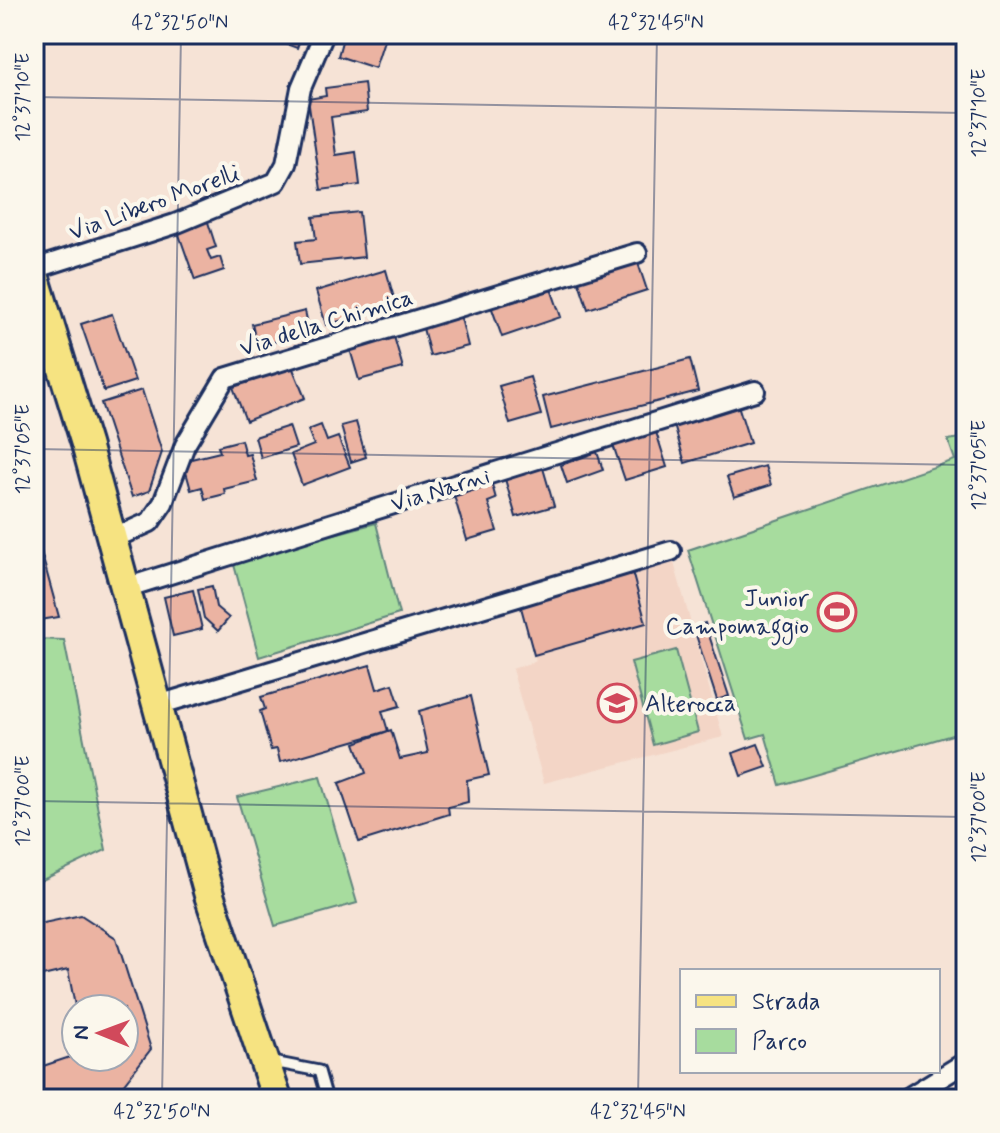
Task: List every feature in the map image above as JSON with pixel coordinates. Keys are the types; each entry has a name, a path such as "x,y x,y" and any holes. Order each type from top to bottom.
{"main road":[{"path":"34,272 112,539 209,895 277,1099"}],"street":[{"name":"Via Libero Morelli","path":"34,272 175,224 276,182 286,164 301,88 324,34"},
{"name":"Via della Chimica","path":"112,539 150,522 163,503 185,445 225,378 637,253"},
{"name":"Via Narni","path":"125,588 755,391"},
{"path":"158,705 671,551"},
{"path":"906,1099 966,1062"}],"lane":[{"path":"264,1061 319,1071 327,1099"}],"shaded area":[{"name":"Alterocca","path":"672,556 723,737 544,783 512,669 536,661 519,600"}],"green space":[{"name":"Junior Campomaggio","path":"966,437 966,731 780,785 765,734 748,739 688,550 955,460 948,440"},
{"path":"376,523 399,614 259,657 233,561"},
{"path":"34,639 64,640 106,850 34,884"},
{"path":"676,650 698,732 653,745 631,662"},
{"path":"320,777 357,903 275,926 237,797"}],"building":[{"path":"277,34 302,34 297,48 275,40"},
{"path":"344,34 386,34 375,68 338,56"},
{"path":"364,83 367,112 331,117 336,155 356,152 360,185 321,190 308,99 326,96 325,88"},
{"path":"359,212 364,257 300,264 297,241 316,239 313,217"},
{"path":"207,219 216,247 207,250 211,260 220,257 224,270 195,280 177,229"},
{"path":"637,260 647,290 588,309 578,279"},
{"path":"386,270 396,305 326,325 316,291"},
{"path":"549,283 561,317 502,337 490,303"},
{"path":"305,311 310,333 257,346 252,324"},
{"path":"112,314 135,381 104,391 81,324"},
{"path":"460,314 468,346 430,356 422,324"},
{"path":"393,333 403,368 359,380 349,346"},
{"path":"690,359 698,391 551,429 543,397"},
{"path":"291,364 305,398 246,421 233,387"},
{"path":"530,377 541,415 510,424 499,386"},
{"path":"142,390 162,452 149,491 132,497 101,403"},
{"path":"738,405 750,443 685,463 674,425"},
{"path":"356,422 366,457 351,462 341,426"},
{"path":"321,425 327,441 338,437 350,467 302,485 291,454 314,445 308,430"},
{"path":"289,426 296,447 261,458 255,437"},
{"path":"656,432 667,467 625,480 613,445"},
{"path":"241,440 245,455 250,454 257,481 224,489 225,494 205,499 202,487 191,490 183,461 220,452 218,446"},
{"path":"597,452 603,470 567,483 561,465"},
{"path":"765,466 771,485 734,497 727,477"},
{"path":"543,468 554,506 516,517 505,479"},
{"path":"491,481 496,499 488,502 497,531 467,540 453,492"},
{"path":"34,526 59,617 34,621"},
{"path":"631,568 646,623 534,655 519,600"},
{"path":"212,586 216,607 229,618 218,631 204,618 198,589"},
{"path":"193,590 202,629 173,636 164,597"},
{"path":"705,623 729,696 717,700 695,632 698,631 697,626"},
{"path":"370,665 377,689 393,684 400,706 382,711 388,731 280,762 277,749 271,750 260,711 265,709 261,697"},
{"path":"471,696 489,775 467,780 468,802 448,807 449,814 359,842 339,783 366,773 355,743 391,730 400,759 428,753 419,711"},
{"path":"758,744 767,767 741,776 733,753"},
{"path":"81,915 116,938 133,993 72,993 68,970 34,978 34,925"},
{"path":"140,1014 151,1049 140,1063"},
{"path":"60,1060 60,1073 132,1073 112,1099 34,1099 34,1069"}],"place":[{"name":"Junior Campomaggio","path":"837,612"},
{"name":"Alterocca","path":"617,703"}]}
